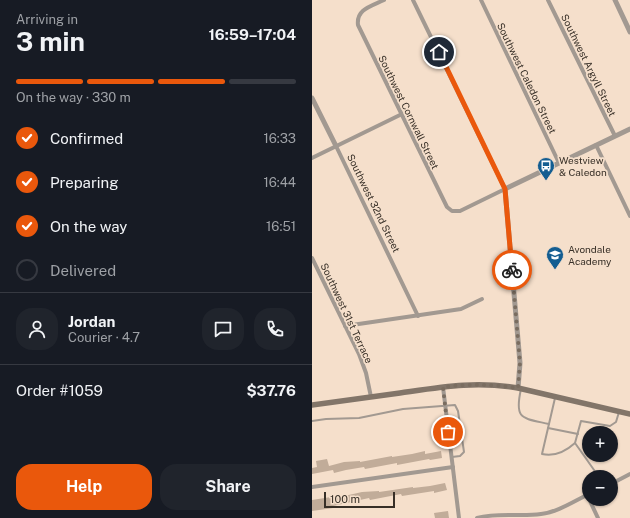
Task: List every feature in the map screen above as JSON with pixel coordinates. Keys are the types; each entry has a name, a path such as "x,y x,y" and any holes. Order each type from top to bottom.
{"main road":[{"path":"312,405 443,387 476,384 499,385 520,389 630,414"}],"street":[{"name":"Southwest Cornwall Street","path":"384,0 365,9 358,16 358,25 447,207 453,212 460,211 505,189"},
{"path":"414,0 505,189 520,363 520,389"},
{"name":"Southwest Caledon Street","path":"481,0 559,163"},
{"name":"Southwest Argyll Street","path":"548,0 615,136"},
{"path":"615,0 630,32"},
{"name":"Southwest 32nd Street","path":"312,98 418,316"},
{"path":"312,158 402,114"},
{"path":"505,189 630,129"},
{"path":"596,145 630,216"},
{"name":"Southwest 31st Terrace","path":"312,258 364,365 371,397"},
{"path":"345,326 461,310 482,299"},
{"path":"443,387 459,518"},
{"path":"312,487 453,467"},
{"path":"618,480 630,474"},
{"path":"477,518 495,514 529,516 543,514 582,500"},
{"path":"593,506 598,518"}],"lane":[{"path":"520,389 518,405 521,416 526,419 549,424"},
{"path":"555,397 542,454 549,455 563,452 575,443 581,421 610,426 616,422 619,412"},
{"path":"312,421 359,418 403,409 455,405 458,411 464,452 460,456 452,457"},
{"path":"548,428 578,434"},
{"path":"575,443 594,470"}],"building":[{"path":"425,451 425,454 441,451 442,458 397,465 397,463 365,469 364,467 334,473 333,470 312,474 312,468 317,467 316,461 327,459 329,466 344,462 360,462"},
{"path":"445,483 447,490 434,493 434,491 402,496 401,494 370,500 369,498 333,506 333,508 312,511 312,500 331,497 331,499 362,492 379,492"},
{"path":"448,511 449,518 435,518 434,513"}],"way so far":[{"path":"448,432 443,387 476,384 518,388 520,363 512,270"}],"place":[{"name":"Westview & Caledon","path":"546,181"},
{"name":"Avondale Academy","path":"555,270"}],"route":[{"path":"439,52 505,189 512,270"}]}
